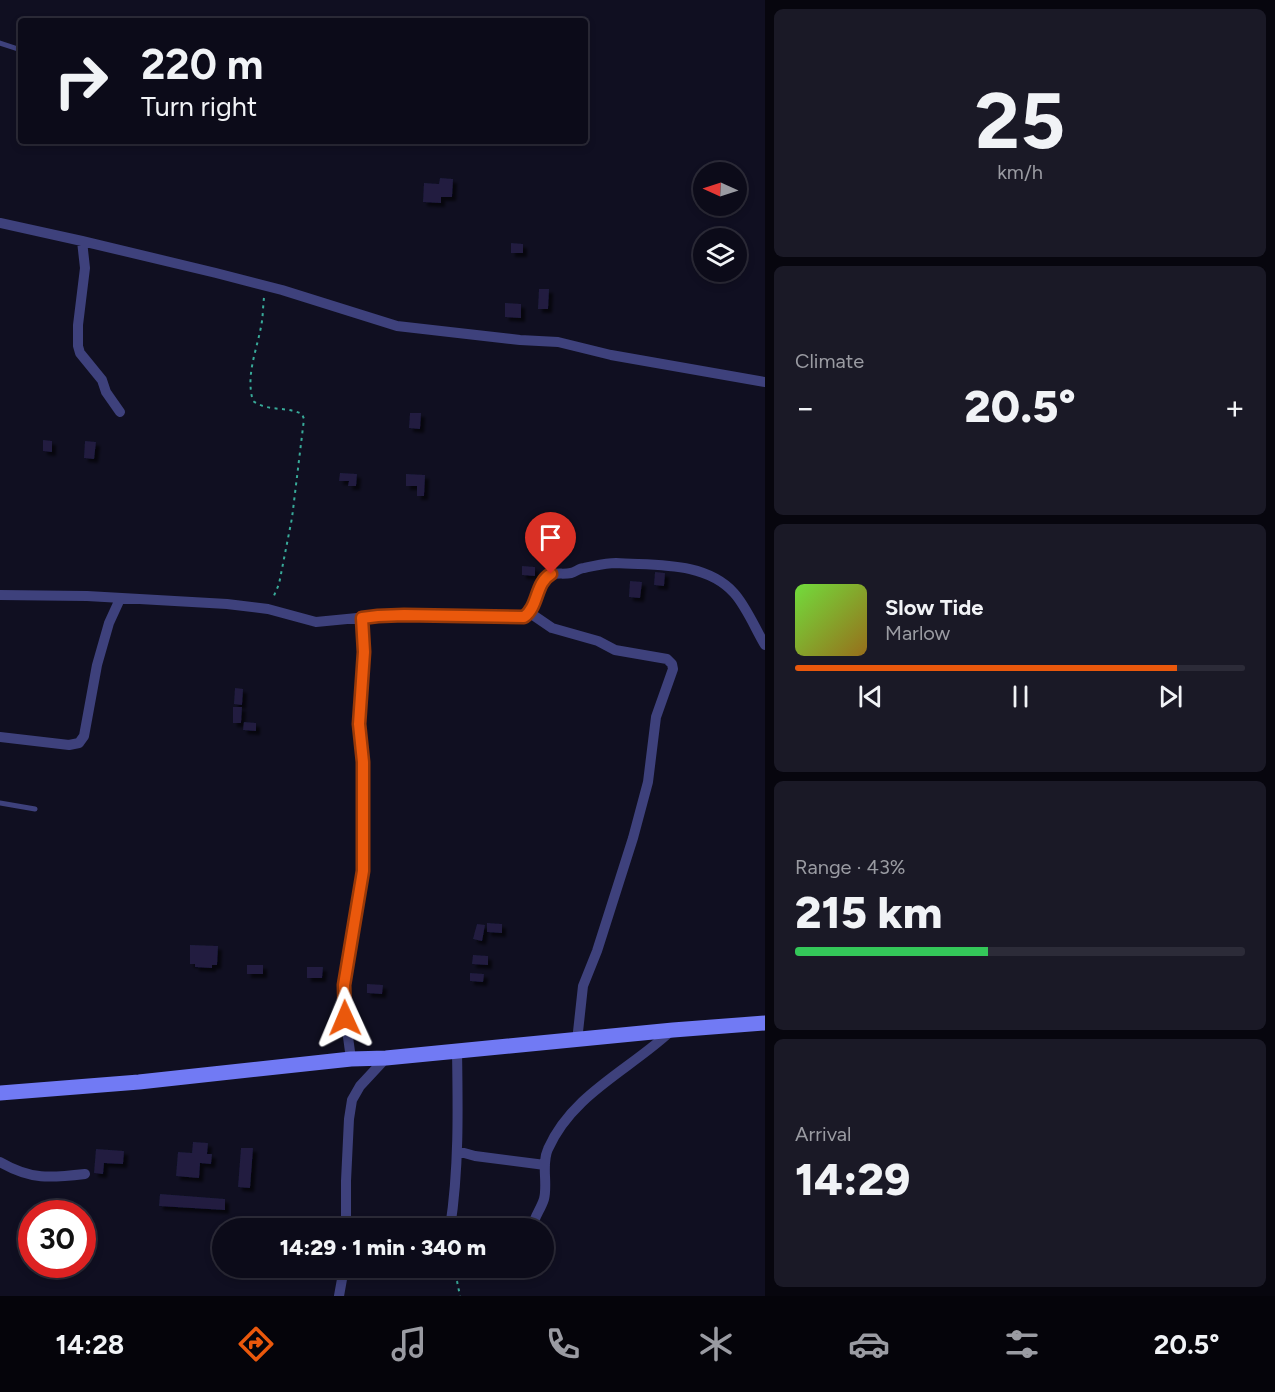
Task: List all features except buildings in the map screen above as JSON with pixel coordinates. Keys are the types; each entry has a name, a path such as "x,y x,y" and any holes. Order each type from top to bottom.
{"main road":[{"path":"0,1093 139,1082 351,1059 386,1058 765,1023"}],"street":[{"path":"0,223 265,286 344,308 396,326 558,342 610,355 765,382"},
{"path":"82,241 85,268 78,325 78,346 80,353 102,380 106,392 120,412"},
{"path":"0,595 87,596 227,604 268,609 316,622 378,616 445,615 518,618 530,613 543,581 551,574 570,574 581,568 606,563 689,568 718,578 735,594 765,645"},
{"path":"0,737 69,745 79,743 84,736 97,664 109,623 120,599"},
{"path":"530,613 552,628 588,638 615,650 667,659 673,669 656,717 648,782 633,838 597,951 583,986 577,1041"},
{"path":"351,1059 343,1000 363,871 363,762 359,724 364,652 362,618"},
{"path":"535,1218 544,1200 547,1150 568,1117 617,1072 654,1047 673,1030"},
{"path":"451,1218 457,1151 457,1050"},
{"path":"346,1218 349,1119 352,1100 360,1086 386,1058"},
{"path":"457,1151 475,1156 545,1165"},
{"path":"0,1162 24,1175 40,1177 84,1174"},
{"path":"339,1296 342,1278"}],"lane":[{"path":"0,43 18,49"},
{"path":"0,803 35,809"}],"path":[{"path":"265,286 262,322 251,370 250,392 253,401 265,408 297,412 302,414 304,419 292,518 279,584 268,609"},
{"path":"457,1278 460,1296"}],"route":[{"path":"345,1018 344,985 363,871 363,762 359,724 364,668 362,618 404,615 524,617 534,606 543,581 551,574"}]}
